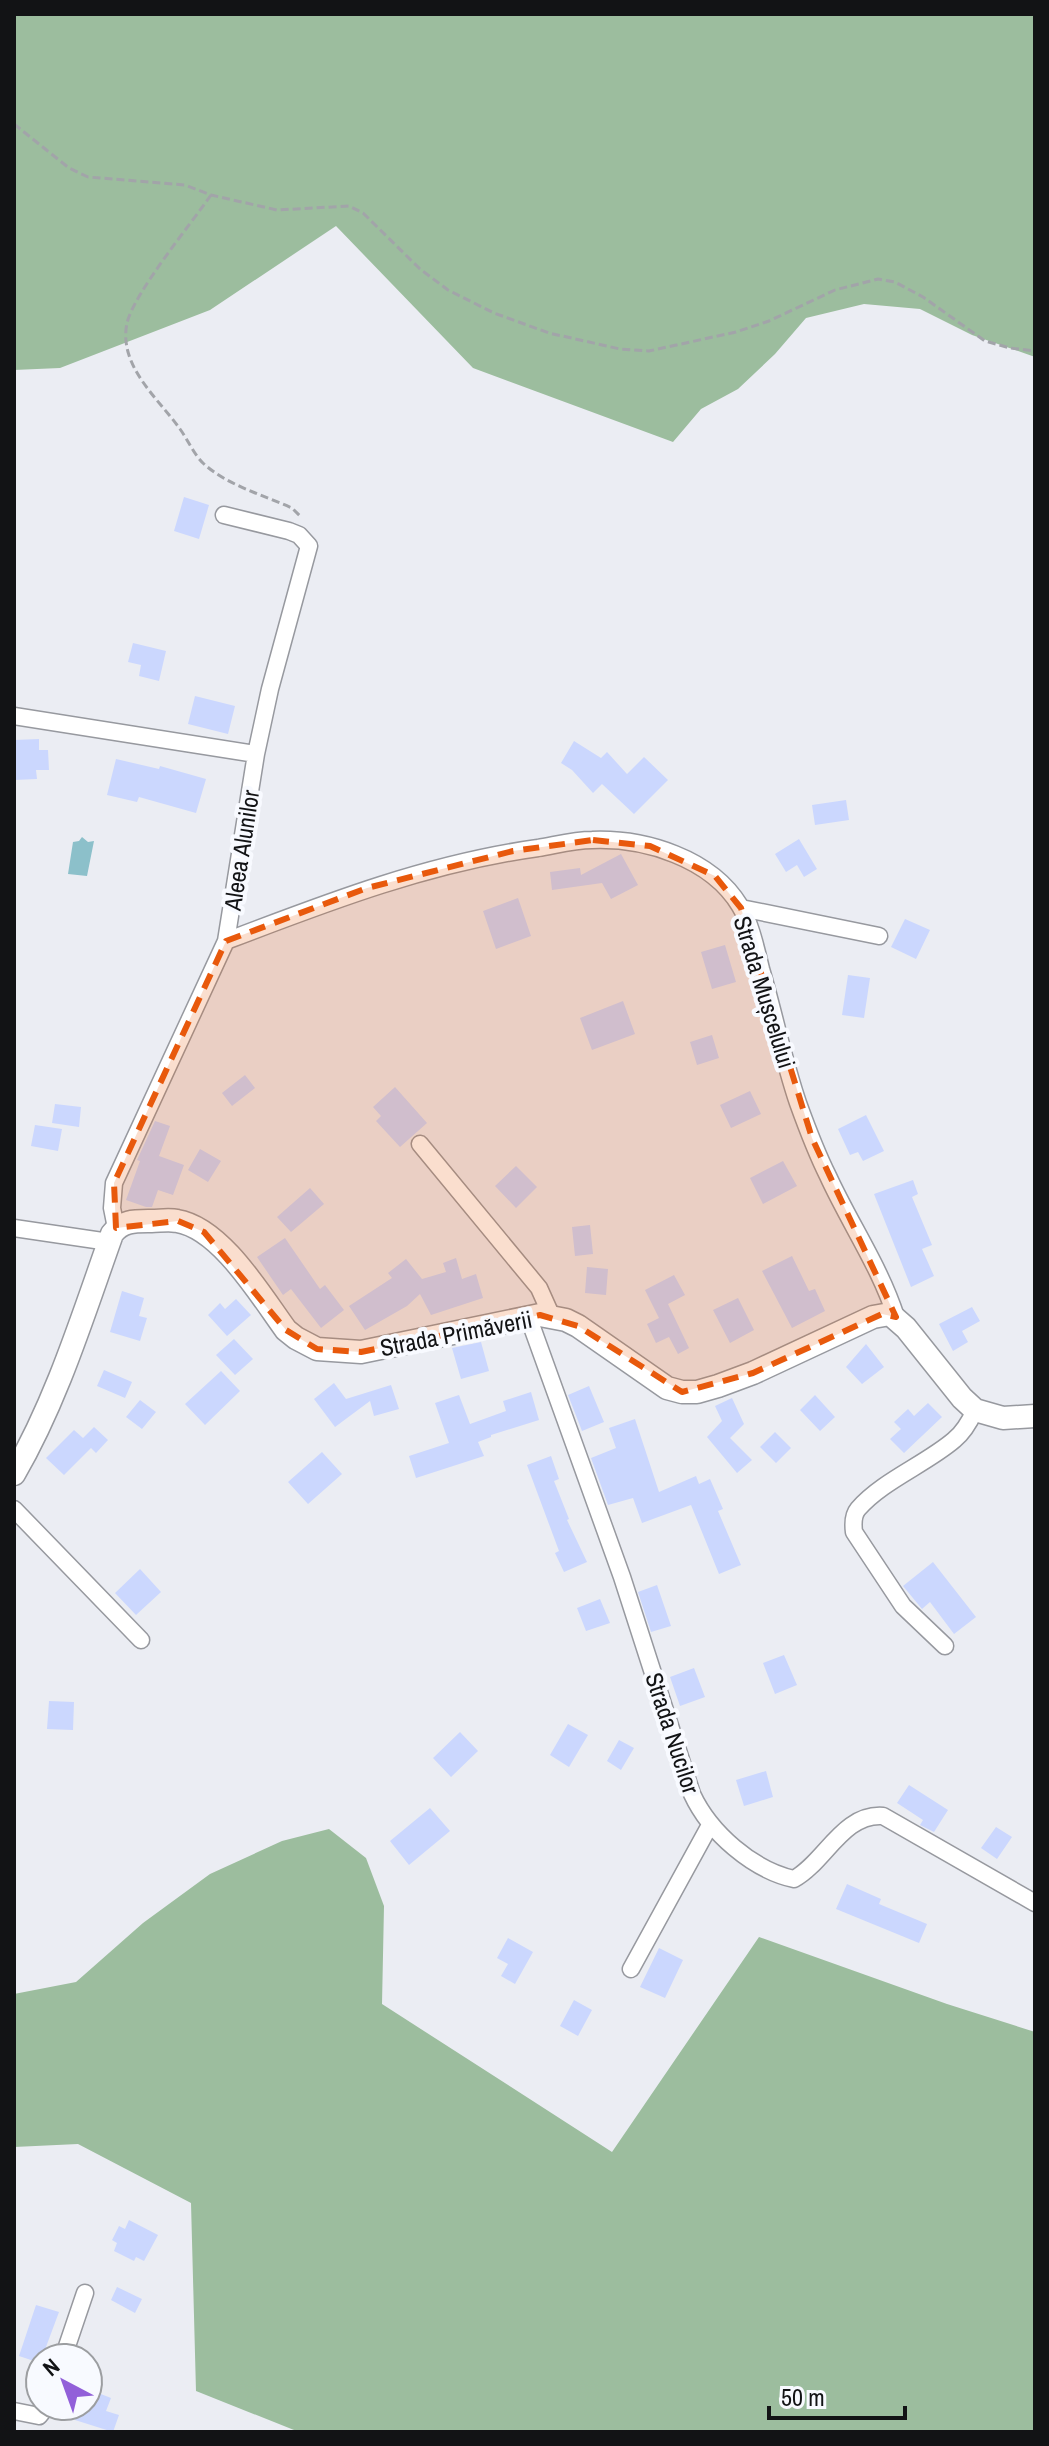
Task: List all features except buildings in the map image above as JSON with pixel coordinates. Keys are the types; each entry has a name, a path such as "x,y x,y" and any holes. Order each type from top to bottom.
{"street":[{"path":"224,515 289,531 299,535 309,546"},
{"name":"Aleea Alunilor","path":"113,1235 114,1183 226,941 256,754 270,689 309,546"},
{"path":"14,716 256,754"},
{"name":"Strada Mușcelului","path":"226,941 367,888 430,870 513,851 593,840 650,846 715,876 741,908 754,943 797,1100 828,1176 878,1271 896,1317"},
{"path":"741,908 879,936"},
{"path":"420,1144 539,1288 552,1317"},
{"name":"Strada Primăverii","path":"113,1235 129,1221 178,1221 204,1232 226,1251 286,1330 317,1349 361,1352 528,1316 552,1317 578,1326 667,1388 682,1392 697,1392 753,1373 873,1317 882,1314 896,1317"},
{"path":"14,1228 113,1235 72,1347 29,1449 14,1474"},
{"name":"Strada Nucilor","path":"528,1316 622,1577 692,1794 710,1825 752,1860 794,1879 806,1873 851,1826 867,1816 883,1816 1035,1903"},
{"path":"896,1317 975,1410 1003,1418 1035,1416"},
{"path":"945,1646 903,1606 854,1532 852,1524 856,1510 953,1440 967,1426 975,1410"},
{"path":"14,1509 141,1640"},
{"path":"631,1969 710,1825"},
{"path":"68,2342 85,2293"}],"path":[{"path":"14,124 69,168 88,177 185,185 211,195 277,210 349,206 363,213 420,269 448,290 494,313 549,333 620,349 649,351 736,332 769,321 835,290 878,279 895,282 923,297 985,341 1035,351"},
{"path":"211,195 145,289 127,323 127,350 139,376 202,463 223,477 292,508 304,521 309,546"}],"highlighted area":[{"path":"593,840 650,846 715,876 741,908 812,1138 896,1317 882,1314 753,1373 682,1392 578,1326 540,1315 361,1352 317,1349 286,1330 204,1232 178,1221 116,1228 114,1183 226,941 367,888 513,851"}],"green space":[{"path":"14,14 1035,14 1035,357 972,335 920,309 864,304 806,318 775,354 738,389 701,409 673,442 473,368 336,226 210,310 60,368 14,370"},
{"path":"329,1829 366,1858 384,1906 382,2004 612,2152 759,1937 1035,2032 1035,2432 299,2432 196,2391 191,2203 78,2144 14,2147 14,1994 76,1982 143,1923 210,1874 282,1841"}],"water":[{"path":"82,837 88,842 94,841 87,876 68,874 73,842"}]}
